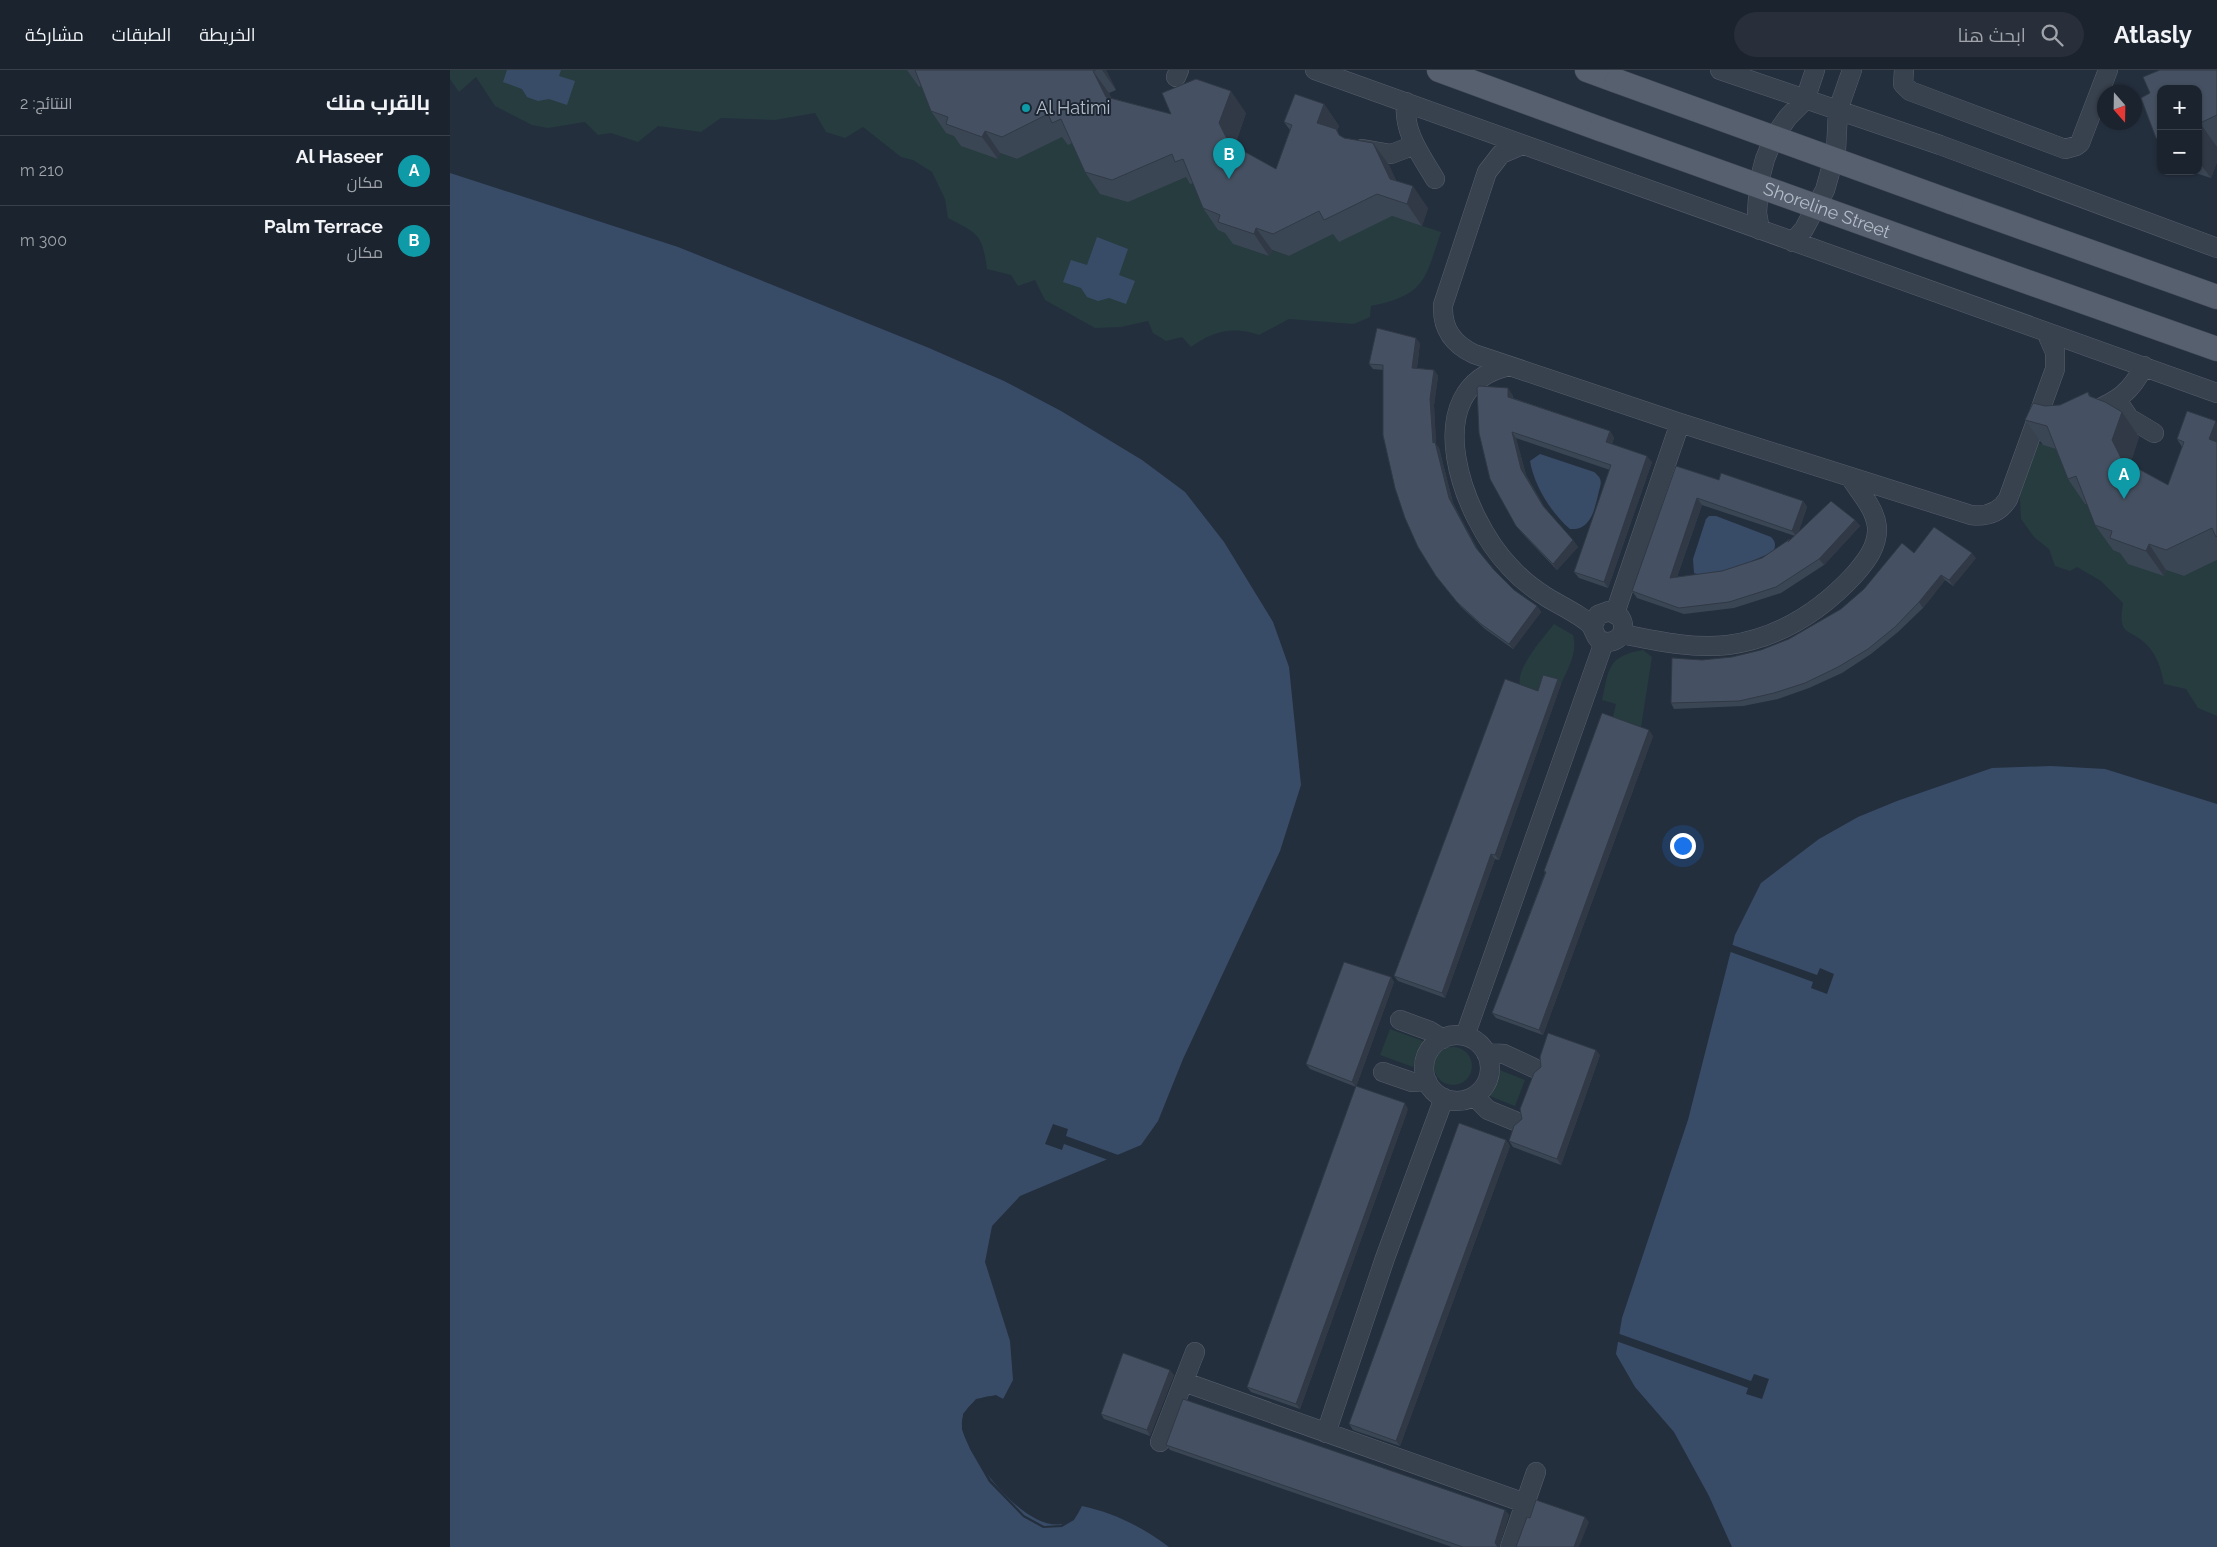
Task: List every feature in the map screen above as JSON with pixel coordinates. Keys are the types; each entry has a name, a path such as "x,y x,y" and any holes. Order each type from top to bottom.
{"main road":[{"name":"Shoreline Street","path":"1439,70 2217,349"},
{"path":"1587,70 2217,297"}],"street":[{"path":"1315,70 2217,393"},
{"path":"1720,70 1838,110 2217,248"},
{"path":"1760,230 1757,213 1759,182 1764,159 1774,137 1788,117 1805,100 1815,70"},
{"path":"1793,242 1808,222 1825,190 1836,151 1838,110 1852,70"},
{"path":"1904,70 1903,84 1910,91 2065,149 2071,149 2080,143 2108,70"},
{"path":"1406,102 1407,129 1435,179"},
{"path":"1362,149 1391,154 1415,145"},
{"path":"1522,145 1501,154 1487,172 1443,305 1445,326 1456,343 1474,354 1972,515 1990,514 2000,508 2011,493 2055,369 2055,352 2046,332"},
{"path":"1508,366 1481,376 1467,390 1458,407 1455,440 1463,486 1482,529 1509,566 1539,592 1592,627 1595,636 1604,642 1615,642 1622,634 1623,622 1615,613 1610,611 1598,615 1592,627"},
{"path":"2060,418 2117,400 2133,386 2144,366"},
{"path":"2117,400 2128,418 2154,433"},
{"path":"1615,613 1680,422"},
{"path":"1622,634 1682,645 1728,644 1772,633 1813,612 1831,598 1863,565 1871,554 1876,541 1874,514 1850,477"},
{"path":"1465,1036 1604,642"},
{"path":"1400,1020 1430,1031 1443,1039"},
{"path":"1453,1035 1465,1036 1475,1040 1486,1053 1490,1068 1489,1078 1484,1088 1474,1096 1455,1101 1444,1098 1434,1091 1427,1081 1424,1070 1426,1058 1432,1047 1453,1035"},
{"path":"1486,1053 1504,1054 1534,1068"},
{"path":"1383,1072 1412,1082 1427,1081"},
{"path":"1474,1096 1488,1110 1515,1121"},
{"path":"1326,1433 1385,1258 1444,1098"},
{"path":"1160,1442 1195,1352"},
{"path":"1184,1382 1525,1502"},
{"path":"1510,1547 1536,1472"}],"green space":[{"path":"450,70 912,70 927,84 964,139 998,159 1000,153 1017,159 1063,136 1188,176 1199,181 1235,237 1233,244 1269,256 1271,250 1289,256 1335,233 1392,216 1441,232 1431,262 1421,282 1403,296 1389,302 1371,306 1370,317 1354,324 1289,319 1259,335 1240,331 1224,332 1207,337 1191,347 1182,337 1166,341 1153,333 1148,321 1121,327 1095,328 1045,300 1035,280 1018,286 1011,275 987,269 981,242 977,236 948,218 945,199 932,172 913,160 901,157 863,127 845,138 826,132 815,113 775,120 721,118 701,132 658,126 638,142 611,133 598,135 585,122 548,128 532,125 495,106 476,77 459,92 450,79"},
{"path":"2033,441 2065,452 2093,501 2166,570 2184,576 2217,560 2217,716 2198,708 2186,689 2164,684 2162,673 2154,654 2141,639 2123,627 2123,603 2101,581 2077,567 2070,571 2055,566 2049,549 2034,537 2021,519 2019,485"},
{"path":"1554,624 1573,635 1574,648 1561,684 1543,693 1520,685 1520,678 1531,653"},
{"path":"1643,650 1652,657 1641,727 1613,717 1616,704 1602,700 1606,680 1616,660 1622,656"},
{"path":"1390,1029 1423,1041 1413,1067 1380,1055"},
{"path":"1453,1047 1466,1053 1472,1066 1466,1079 1453,1085 1440,1079 1434,1066 1440,1053"},
{"path":"1492,1067 1525,1080 1515,1106 1482,1093"}],"water":[{"path":"507,70 561,70 559,76 575,81 567,105 549,99 538,101 527,97 522,89 503,82"},
{"path":"450,173 678,247 929,348 1004,381 1061,411 1142,460 1185,492 1224,542 1273,622 1289,667 1301,785 1280,851 1183,1059 1158,1121 1141,1145 1020,1196 992,1226 985,1262 1010,1341 1013,1380 1003,1399 987,1397 973,1403 963,1416 962,1424 963,1432 979,1462 992,1480 1025,1512 1042,1521 1059,1525 1074,1519 1082,1506 1128,1522 1149,1533 1169,1547 450,1547"},
{"path":"1097,237 1128,249 1119,275 1135,281 1126,304 1109,298 1098,301 1087,297 1081,288 1063,282 1071,260 1087,265"},
{"path":"1540,454 1594,472 1601,480 1592,516 1584,526 1578,529 1570,529 1556,515 1544,498 1535,480 1530,461"},
{"path":"1709,516 1716,516 1771,537 1775,544 1773,552 1733,569 1700,575 1694,573 1693,559 1706,519"},
{"path":"2051,766 2105,769 2217,804 2217,1547 1732,1547 1709,1496 1674,1432 1635,1387 1616,1354 1622,1318 1688,1120 1735,935 1761,883 1819,839 1858,817 1897,801 1992,768"}],"pier":[{"path":"1730,944 1817,975 1820,968 1834,974 1827,994 1811,988 1813,982 1728,951"},
{"path":"1053,1124 1068,1129 1066,1136 1121,1156 1111,1161 1064,1144 1062,1150 1045,1144"},
{"path":"1617,1333 1751,1381 1754,1374 1769,1379 1762,1399 1746,1394 1748,1388 1616,1341"},
{"path":"996,1395 1003,1399 1001,1401 996,1398 977,1402 966,1415 965,1429 972,1448 991,1480 1024,1515 1044,1526 1061,1525 1072,1518 1082,1504 1074,1520 1062,1527 1043,1528 1023,1517 989,1482 970,1449 962,1429 963,1414 976,1399"}],"building":[{"path":"915,70 1096,70 1093,71 1106,97 1171,114 1162,93 1196,79 1231,91 1219,123 1229,143 1276,169 1292,125 1284,122 1295,94 1324,104 1317,123 1336,129 1339,135 1344,138 1373,143 1390,179 1413,186 1407,204 1377,194 1324,220 1319,211 1273,234 1256,228 1254,234 1218,222 1220,215 1203,208 1183,159 1175,162 1172,154 1112,180 1085,172 1061,119 1052,123 1048,114 1002,137 985,131 982,137 946,124 948,117 931,111"},
{"path":"2160,70 2217,70 2217,115 2202,122 2202,85 2157,85 2156,138 2142,101 2142,97 2150,93 2143,77"},
{"path":"1377,328 1416,338 1412,368 1434,370 1430,399 1433,443 1435,442 1449,498 1476,548 1514,590 1537,606 1509,644 1481,624 1457,602 1436,576 1418,547 1405,518 1395,488 1383,435 1383,365 1369,364"},
{"path":"1479,386 1508,388 1508,397 1610,431 1606,442 1647,456 1604,582 1574,572 1611,465 1512,432 1521,469 1543,506 1573,540 1553,564 1516,526 1490,479 1479,433 1477,388"},
{"path":"2088,392 2089,396 2105,402 2122,412 2112,440 2122,460 2168,485 2184,442 2177,439 2187,411 2216,421 2209,439 2217,442 2216,537 2212,528 2166,550 2149,544 2146,551 2110,538 2112,531 2095,525 2076,476 2068,479 2047,426 2025,420 2033,403 2045,406 2060,405"},
{"path":"1676,466 1719,480 1721,473 1803,501 1792,531 1697,498 1670,578 1722,571 1762,558 1790,539 1788,542 1831,501 1855,520 1819,559 1776,587 1729,602 1679,608 1632,591"},
{"path":"1934,527 1972,553 1949,580 1941,575 1895,627 1868,649 1838,667 1805,683 1774,693 1739,701 1671,703 1672,658 1702,660 1732,657 1761,650 1789,639 1841,609 1864,589 1902,543 1914,553"},
{"path":"1543,675 1558,679 1495,855 1491,854 1442,993 1394,976 1505,679 1538,691"},
{"path":"1602,713 1649,730 1539,1030 1492,1013 1546,872 1544,871"},
{"path":"1344,962 1391,977 1352,1082 1306,1064"},
{"path":"1548,1033 1596,1050 1557,1159 1509,1141 1514,1126 1522,1119 1520,1109 1534,1073 1541,1067 1540,1057"},
{"path":"1356,1086 1405,1103 1296,1404 1247,1387"},
{"path":"1459,1123 1506,1140 1396,1441 1349,1424"},
{"path":"1123,1353 1170,1370 1147,1430 1101,1414"},
{"path":"1183,1399 1505,1510 1495,1543 1498,1547 1463,1547 1166,1445"},
{"path":"1536,1500 1585,1517 1574,1547 1516,1547 1527,1517 1530,1518"}],"place":[{"name":"Al Hatimi","path":"1026,108"},
{"name":"Palm Terrace","path":"1229,179"},
{"name":"Al Haseer","path":"2124,499"}]}
